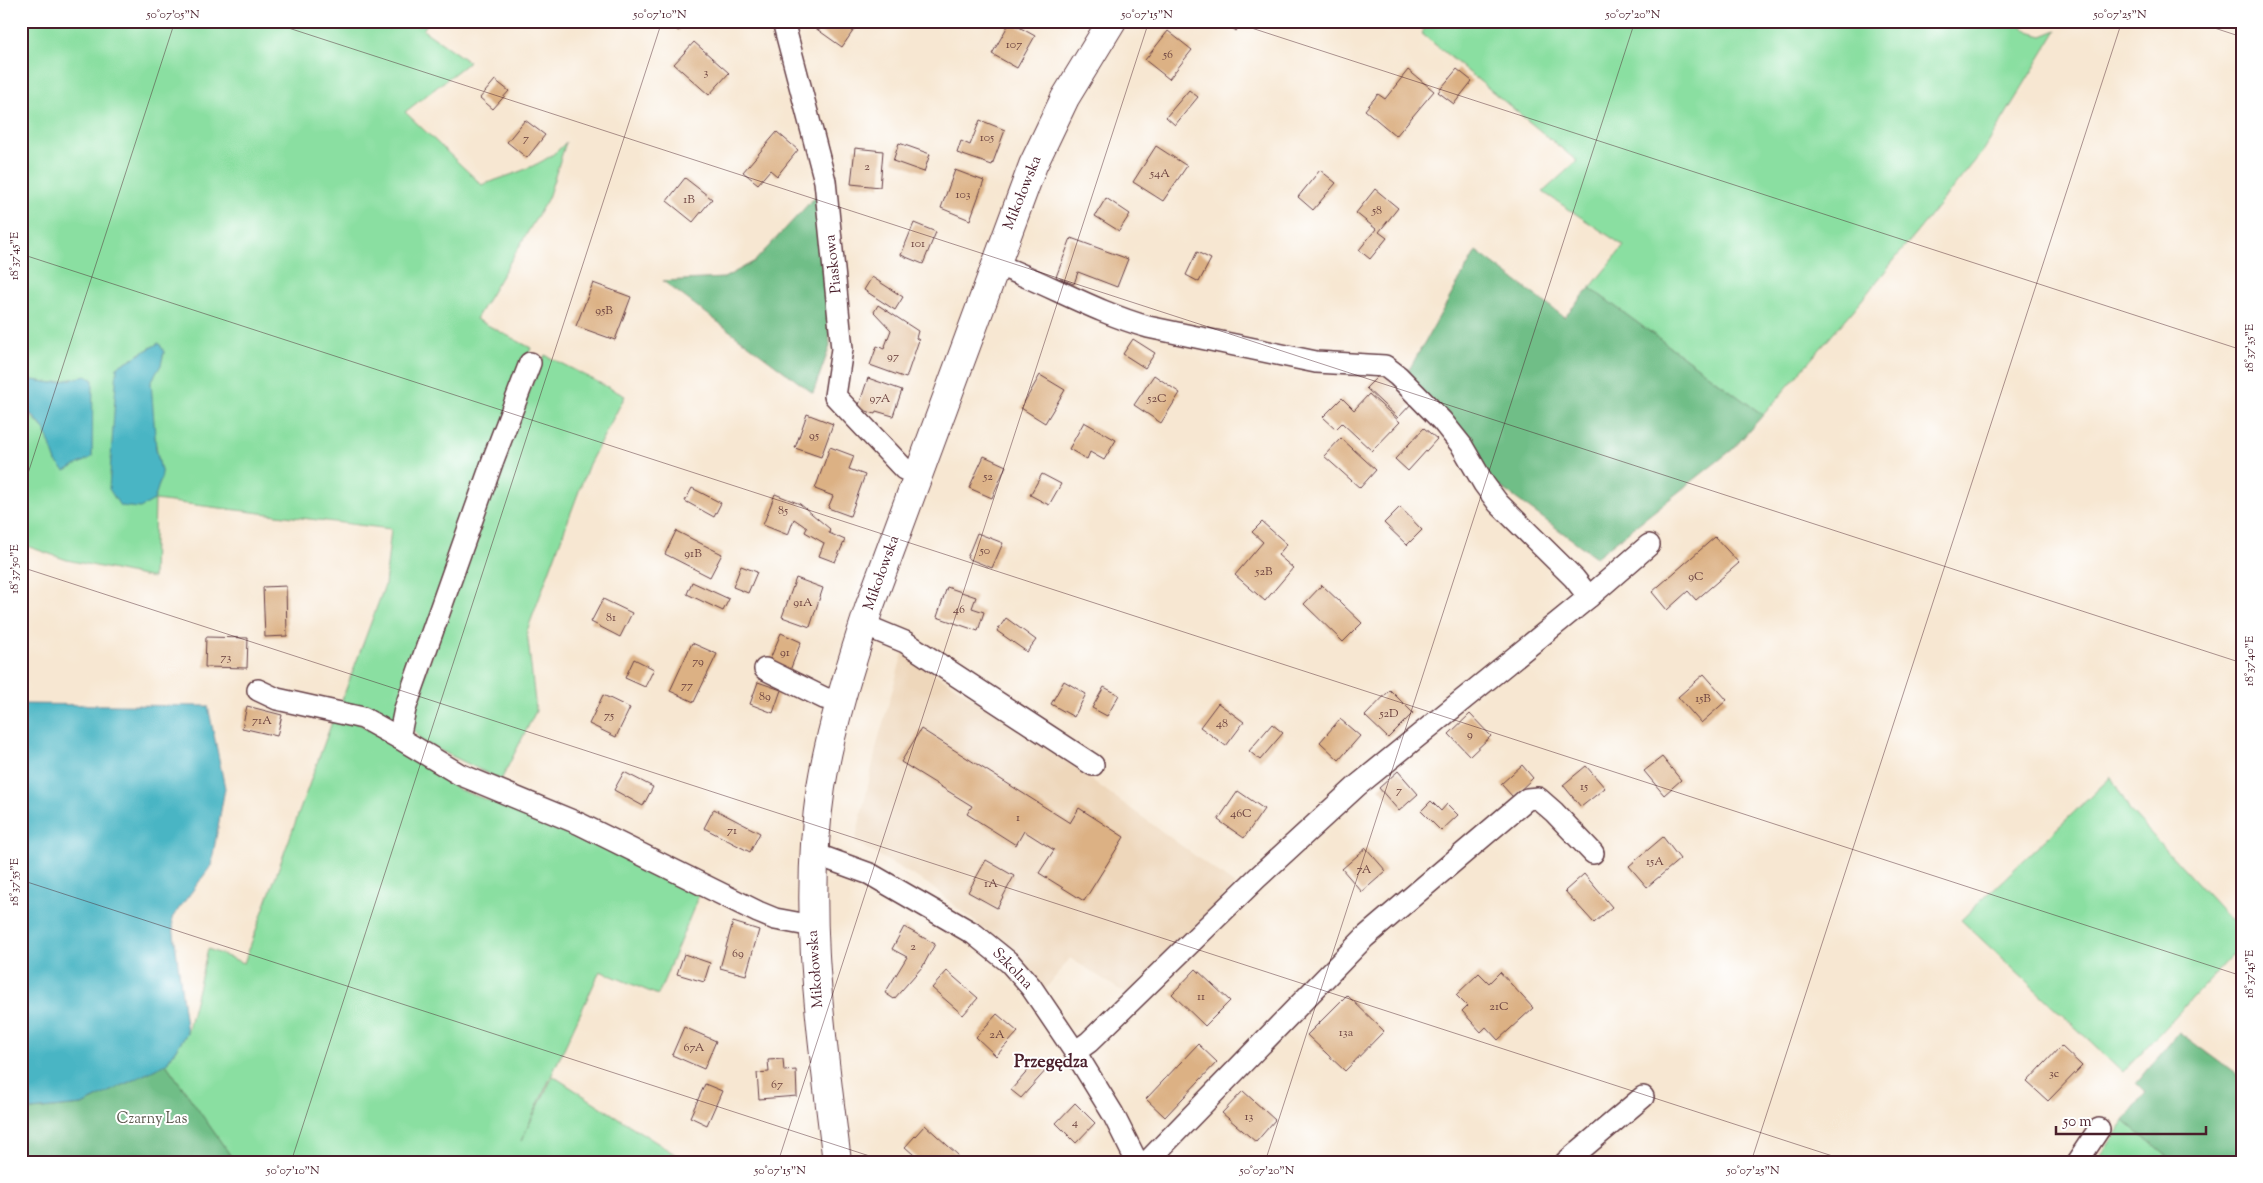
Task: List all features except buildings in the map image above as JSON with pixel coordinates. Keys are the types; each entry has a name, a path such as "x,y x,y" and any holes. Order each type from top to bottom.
{"main road":[{"name":"Mikołowska","path":"837,1162 818,1006 813,926 815,854 822,787 840,702 864,625 995,264 1028,179 1050,127 1074,82 1112,21"}],"street":[{"name":"Piaskowa","path":"783,21 825,182 842,349 835,396 904,469 918,475"},
{"path":"995,264 1028,276 1128,321 1148,327 1316,362 1385,366 1398,376 1442,420 1462,446 1484,484 1498,503 1574,578 1589,597"},
{"path":"399,738 405,709 493,460 530,363"},
{"path":"1075,1052 1089,1042 1257,878 1358,784 1589,597 1649,545"},
{"path":"864,625 905,642 1093,764"},
{"path":"764,669 824,698 840,702"},
{"path":"258,690 276,699 363,718 459,774 580,824 758,912 775,919 813,926"},
{"path":"1147,1162 1365,937 1526,799 1538,798 1554,812 1593,854"},
{"name":"Szkolna","path":"815,854 870,874 958,924 995,950 1031,987 1075,1052 1113,1114 1137,1162"},
{"path":"1566,1162 1643,1097"},
{"path":"2077,1162 2099,1128"}],"shaded area":[{"path":"903,653 1029,734 1235,885 1128,995 1070,958 1044,991 1017,956 928,884 855,842 879,737"}],"green space":[{"path":"21,21 429,21 423,30 469,62 405,112 482,185 538,163 549,157 566,142 548,198 476,319 531,348 486,466 395,722 384,723 339,708 385,585 391,529 155,500 153,578 67,560 21,544 21,411 41,425 52,446 56,462 86,376 53,383 32,380 21,386","holes":["159,343 164,353 151,381 150,388 153,426 161,475 117,367"]},
{"path":"1431,21 2015,21 2029,32 2042,36 2057,30 1984,150 1851,313 1763,415 1590,288 1624,246 1543,192 1577,161 1421,33"},
{"path":"816,196 821,220 830,346 813,393 663,281 724,278 755,261"},
{"path":"1476,251 1564,317 1590,288 1763,415 1733,449 1596,557 1492,481 1405,377"},
{"path":"545,355 625,396 589,464 527,631 536,711 501,780 421,741 408,720 524,402"},
{"path":"336,711 381,736 460,790 579,833 699,895 658,995 600,971 521,1141 553,1076 687,1162 235,1162 166,1064 187,1033 208,949 244,963"},
{"path":"2111,777 2131,812 2242,932 2242,945 2123,1072 1961,920"},
{"path":"2179,1032 2242,1079 2242,1162 2174,1162 2125,1121 2145,1093 2136,1084"},
{"name":"Czarny Las","path":"166,1064 235,1162 21,1162 21,1111 82,1105"},
{"path":"2125,1121 2174,1162 2096,1162"}],"water":[{"path":"159,343 164,352 161,365 151,382 156,449 162,475 154,500 140,508 120,506 109,489 117,367"},
{"path":"86,376 93,380 92,457 65,471 56,462 45,430 32,415 21,411 21,386 32,380 53,383"},
{"path":"21,704 208,706 225,788 211,866 172,918 187,1033 166,1064 82,1105 21,1111"}],"waterway":[{"path":"21,1160 28,1162"}],"district":[{"name":"Przegędza","path":"1051,1063"}]}
